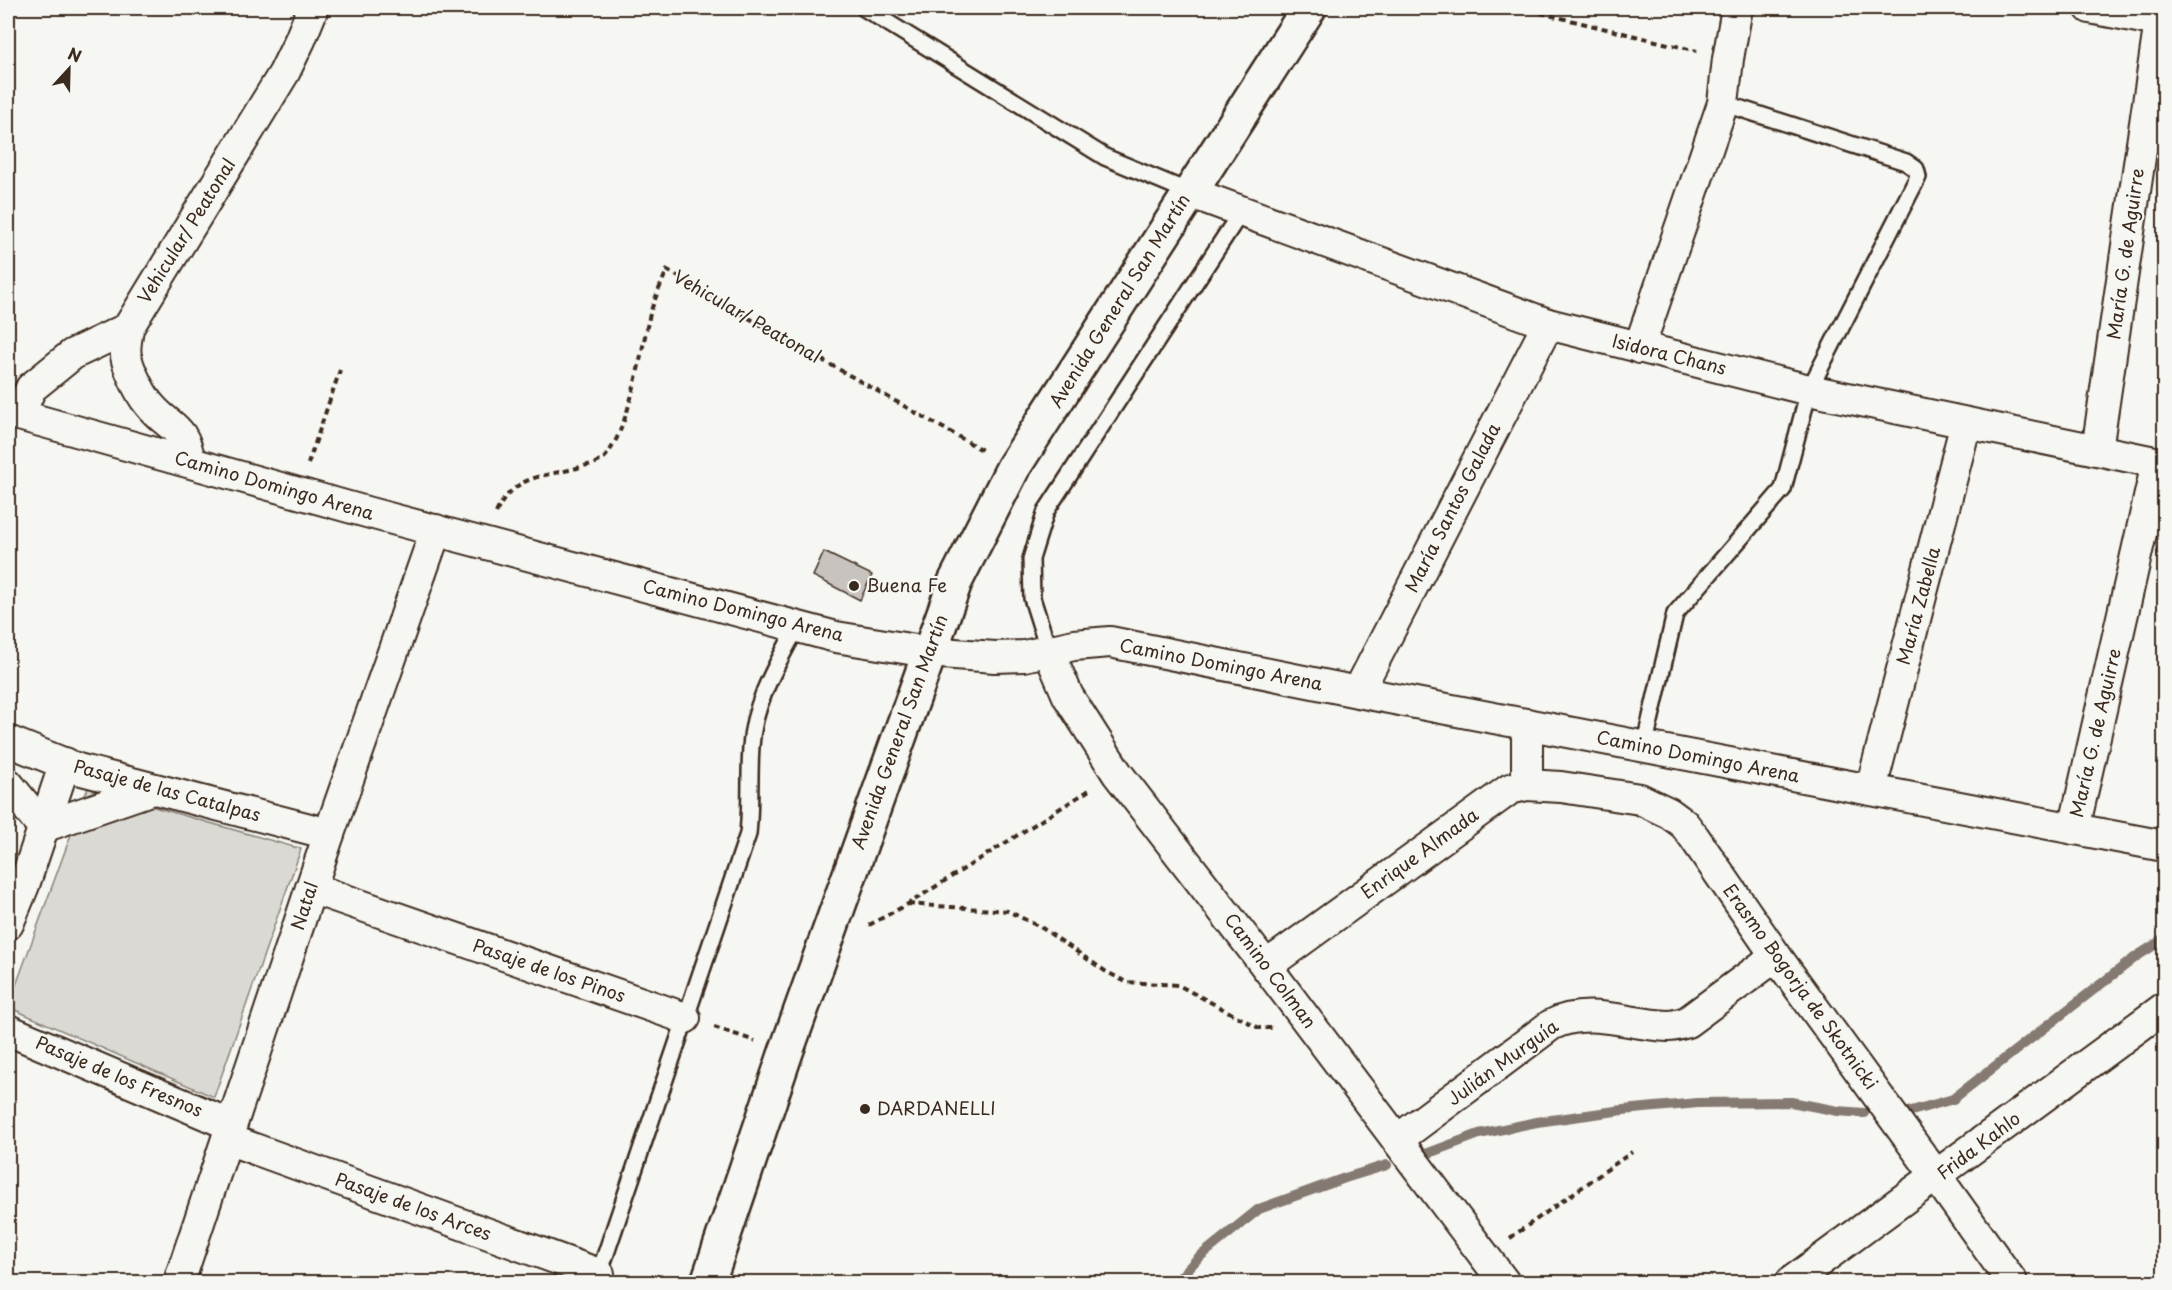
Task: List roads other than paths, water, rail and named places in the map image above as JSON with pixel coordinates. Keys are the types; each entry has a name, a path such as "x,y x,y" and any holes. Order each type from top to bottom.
{"main road":[{"name":"Avenida General San Martín","path":"708,1282 786,1052 955,582 1013,468 1309,8"}],"street":[{"name":"Vehicular/ Peatonal","path":"128,328 284,73 313,8"},
{"path":"1639,348 1723,103 1737,8"},
{"path":"2090,8 2162,21"},
{"name":"María G. de Aguirre","path":"2097,450 2162,21"},
{"name":"Isidora Chans","path":"1189,192 1548,324 1809,390 2161,464"},
{"name":"María Santos Galada","path":"1358,692 1548,324"},
{"path":"13,413 31,388 73,354 128,328 126,356 140,390 148,403 184,437 190,462"},
{"name":"Camino Domingo Arena","path":"13,413 487,545 836,637 928,652 995,657 1024,656 1074,645 1110,642 1358,692 2164,846"},
{"name":"María Zabella","path":"1871,789 1966,423"},
{"name":"María G. de Aguirre","path":"2074,828 2161,464"},
{"name":"Natal","path":"179,1282 329,834 436,530"},
{"name":"Camino Colman","path":"1049,652 1068,696 1117,773 1314,1029 1504,1282"},
{"path":"1527,724 1527,785"},
{"name":"Pasaje de las Catalpas","path":"8,741 65,763 153,789 329,834"},
{"path":"8,924 24,885 65,763"},
{"path":"8,784 43,827"},
{"name":"Erasmo Bogorja de Skotnicki","path":"1527,785 1562,787 1640,799 1669,813 1684,824 1776,956 2012,1282"},
{"name":"Enrique Almada","path":"1266,966 1510,789 1527,785"},
{"path":"43,827 153,789"},
{"name":"Pasaje de los Pinos","path":"311,888 685,1018"},
{"name":"Julián Murguía","path":"1397,1140 1551,1024 1563,1018 1612,1018 1670,1026 1687,1022 1776,956"},
{"name":"Frida Kahlo","path":"1791,1282 1938,1177 2164,1008"},
{"name":"Pasaje de los Fresnos","path":"8,1030 229,1132"},
{"name":"Pasaje de los Arces","path":"229,1132 597,1278"}],"lane":[{"path":"864,8 1105,157 1189,192"},
{"path":"1644,747 1675,614 1783,489 1809,390 1918,177 1916,169 1906,162 1723,103"},
{"path":"1049,652 1032,598 1031,559 1046,511 1241,212"},
{"path":"597,1278 748,834 751,808 751,747 757,711 776,664 796,627"}],"waterway":[{"path":"1908,1112 1953,1099 2137,956 2164,939"},
{"path":"1426,1154 1479,1134 1537,1122 1623,1110 1698,1103 1791,1102 1838,1111 1864,1113"},
{"path":"1176,1282 1198,1258 1259,1209 1387,1165"}],"place":[{"name":"Buena Fe","path":"854,586"},
{"name":"DARDANELLI","path":"865,1109"}]}
